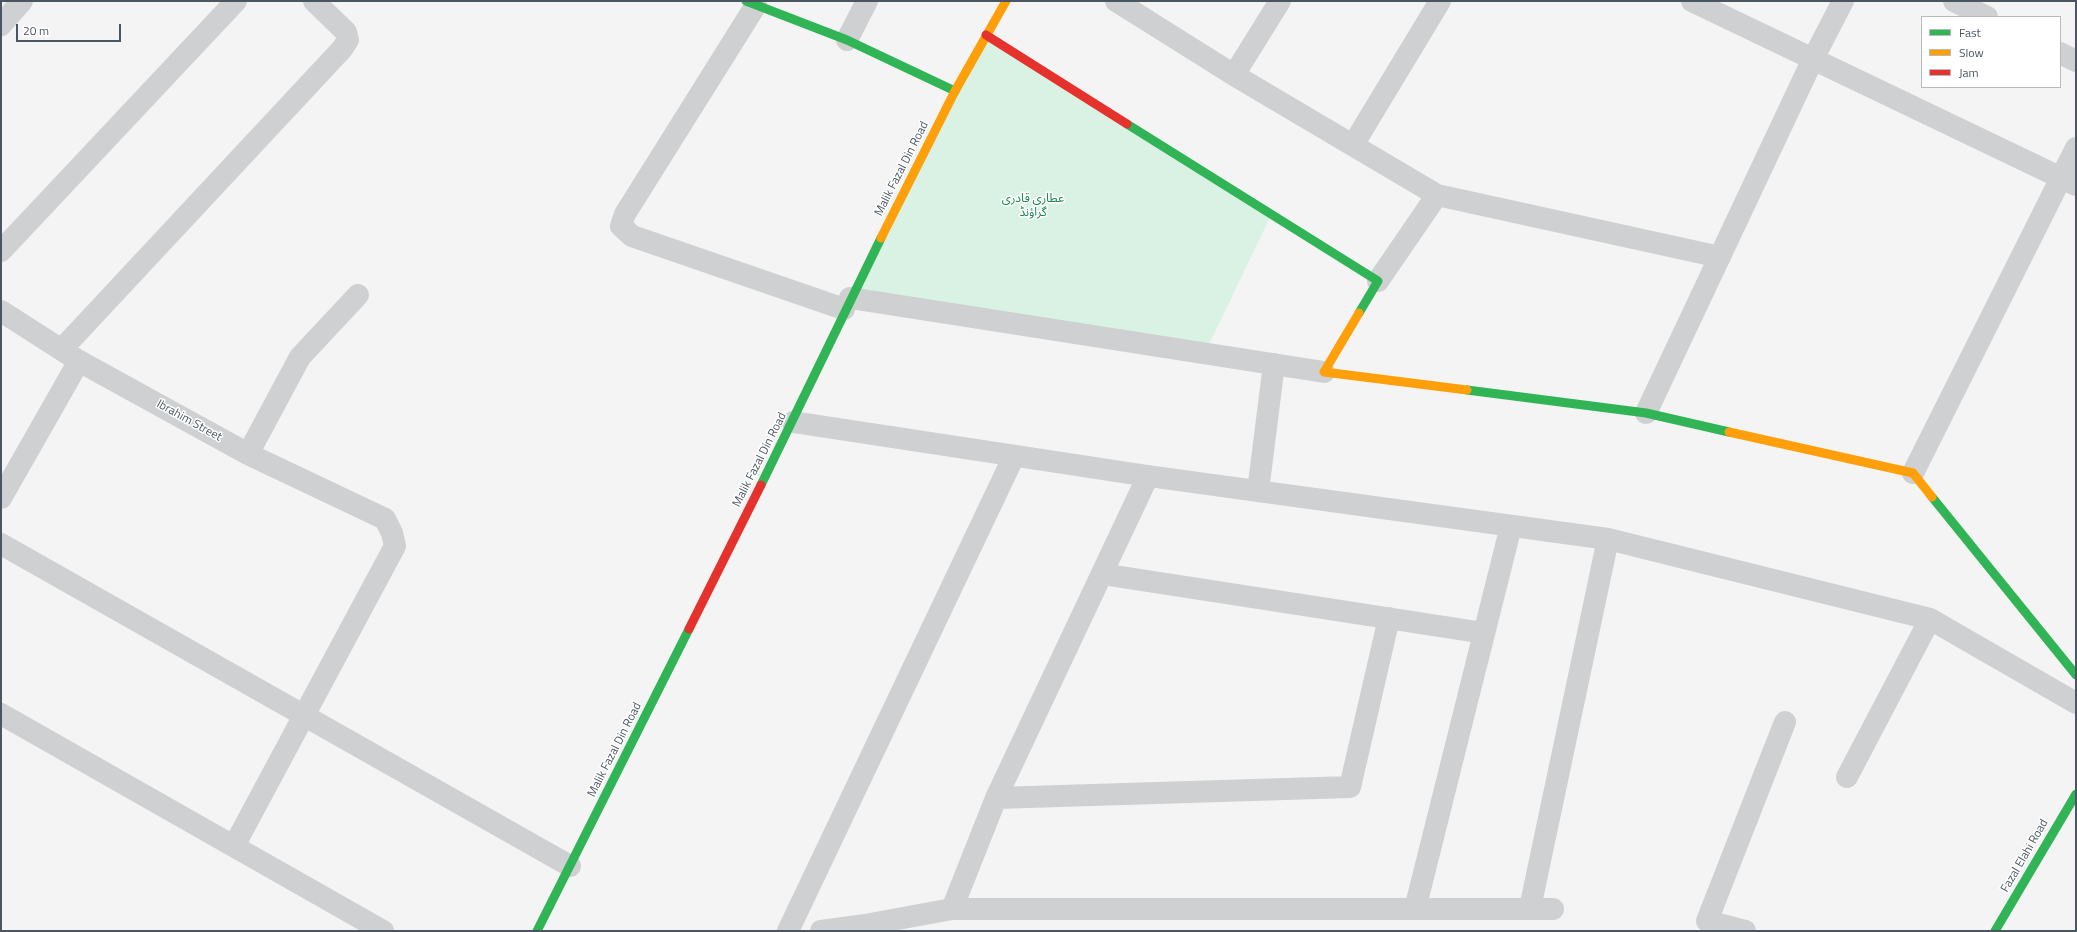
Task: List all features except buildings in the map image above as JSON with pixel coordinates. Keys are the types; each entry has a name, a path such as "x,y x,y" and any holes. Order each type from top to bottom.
{"street":[{"path":"1,25 22,1"},
{"path":"1,251 236,1"},
{"path":"1,498 70,355 342,49 348,40 346,32 314,1"},
{"path":"847,40 868,1"},
{"name":"Malik Fazal Din Road","path":"537,931 793,422 847,303 955,92 1006,1"},
{"path":"1116,1 1234,75 1437,195 1720,258"},
{"path":"1234,75 1280,1"},
{"path":"1353,145 1440,1"},
{"path":"1692,1 2068,181"},
{"path":"1646,414 1813,60 1843,1"},
{"path":"1954,1 1985,16"},
{"path":"955,92 847,40 751,3 625,214 621,226 632,236 847,303 1324,372 1646,414 1913,473 2076,675"},
{"path":"986,35 1378,281"},
{"path":"2061,54 2076,61"},
{"path":"1913,473 2068,181 2076,148"},
{"path":"1324,372 1378,281 1437,195"},
{"path":"248,454 300,357 358,295"},
{"name":"Ibrahim Street","path":"1,310 70,355 248,454 385,520 392,533 395,546 305,714"},
{"path":"1258,491 1274,364"},
{"path":"793,422 1148,476 1608,539 1930,619 2076,703"},
{"path":"788,931 1014,456"},
{"path":"952,909 996,798 1148,476"},
{"path":"1415,908 1511,526"},
{"path":"1530,908 1608,539"},
{"path":"1,544 305,714 570,866"},
{"path":"1102,574 1484,633"},
{"path":"996,798 1350,787 1389,618"},
{"path":"1847,777 1930,619"},
{"path":"1,714 383,931"},
{"path":"234,846 305,714"},
{"path":"1745,931 1707,921 1785,722"},
{"name":"Fazal Elahi Road","path":"1995,931 2046,842 2076,794"},
{"path":"821,931 866,928 952,909 1553,909"}],"green space":[{"name":"عطاری قادری گراؤنڈ","path":"986,35 1271,215 1205,353 850,298"}],"traffic: fast":[{"path":"746,1 847,40 955,91"},
{"path":"1127,124 1378,281 1359,313"},
{"path":"761,485 881,238"},
{"path":"1467,390 1646,413 1729,432"},
{"path":"1932,497 2076,675"},
{"path":"537,931 689,629"},
{"path":"1995,931 2076,794"}],"traffic: slow":[{"path":"881,238 955,91 1006,1"},
{"path":"1359,313 1324,372 1467,390"},
{"path":"1729,432 1913,473 1932,497"}],"traffic: jam":[{"path":"986,35 1127,124"},
{"path":"689,629 761,485"}]}
